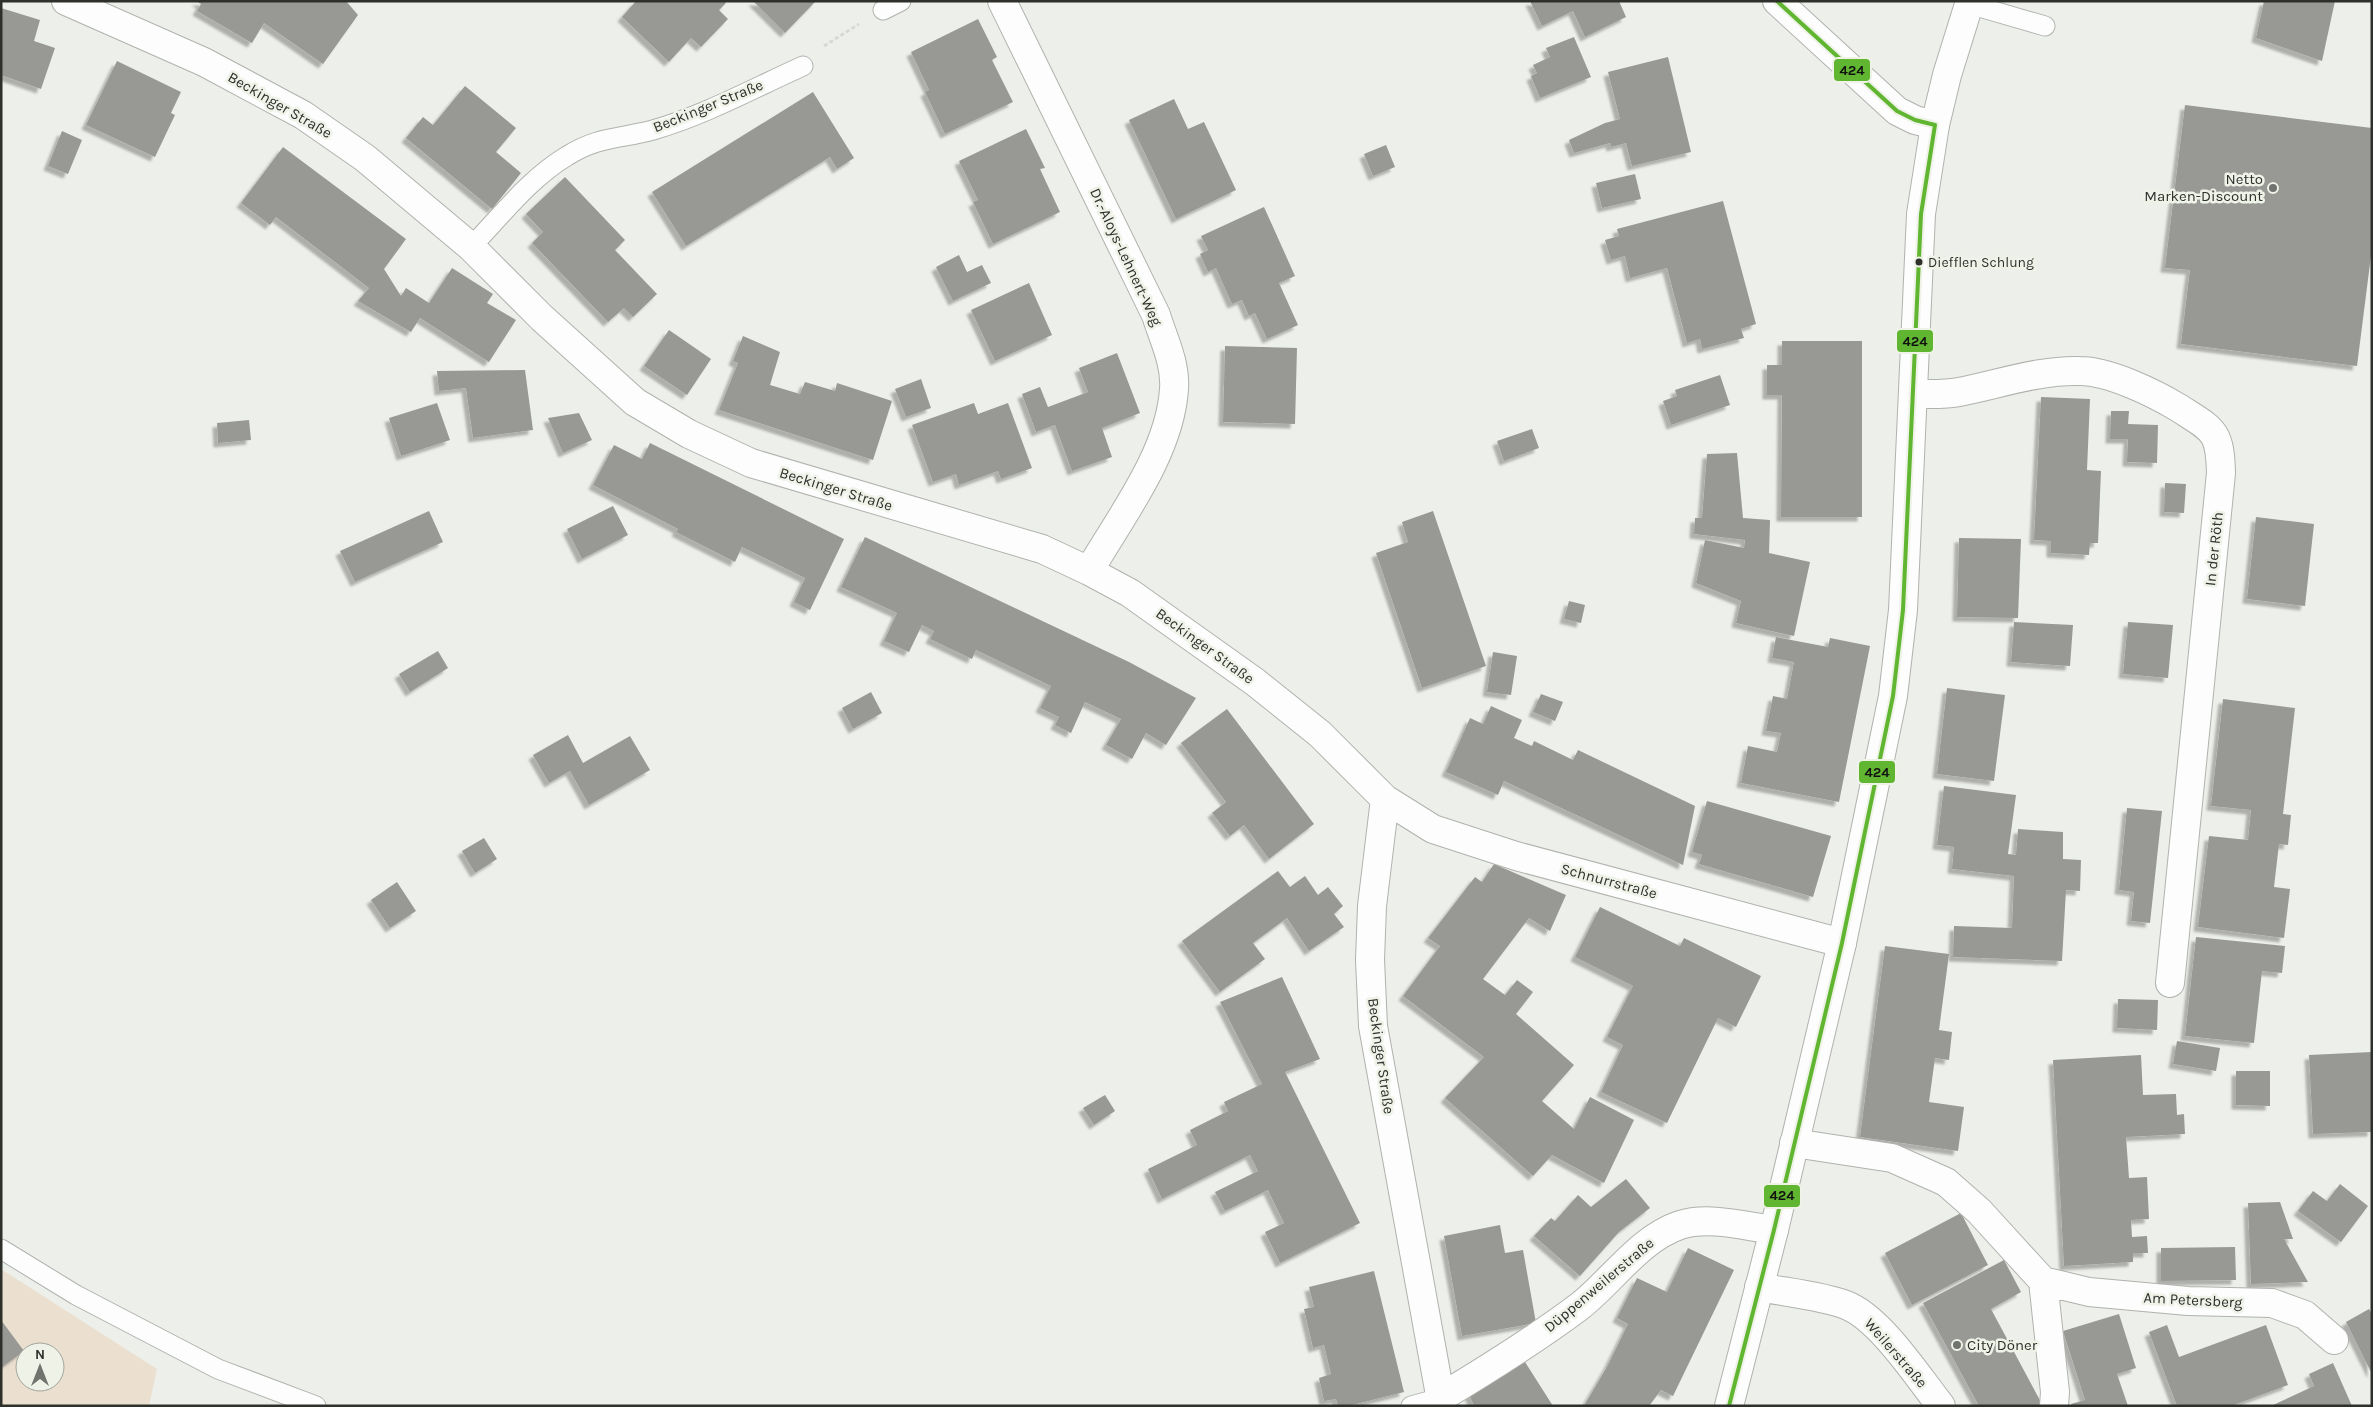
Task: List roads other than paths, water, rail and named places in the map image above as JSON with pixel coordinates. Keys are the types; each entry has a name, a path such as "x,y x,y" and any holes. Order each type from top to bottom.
{"street":[{"name":"Beckinger Straße","path":"66,1 204,62 303,115 365,158 471,247 542,318 635,402 688,434 751,463 1042,549 1089,571 1130,593 1255,682 1320,734 1385,799 1372,906 1370,960 1374,1026 1441,1402"},
{"name":"Dr.-Aloys-Lehnert-Weg","path":"1002,1 1156,315 1171,360 1174,387 1168,427 1153,462 1089,571"},
{"path":"1777,1 1897,112 1935,126"},
{"path":"1730,1406 1842,943 1893,696 1903,610 1921,214 1935,126 1946,74 1970,3"},
{"name":"In der Röth","path":"1914,394 1957,392 2041,373 2082,371 2118,379 2174,405 2210,429 2221,446 2220,482 2170,983"},
{"name":"Schnurrstraße","path":"1385,799 1433,829 1516,856 1842,943"},
{"path":"1794,1143 1892,1158 1946,1182 1979,1211 2043,1281 2055,1392 2054,1406"},
{"name":"Düppenweilerstraße","path":"1441,1402 1517,1352 1581,1304 1652,1239 1680,1225 1705,1221 1774,1230"},
{"name":"Am Petersberg","path":"2043,1281 2089,1292 2188,1301 2272,1303 2305,1315 2334,1340"},
{"name":"Weilerstraße","path":"1759,1286 1846,1305 1867,1317 1890,1342 1941,1406"}],"lane":[{"path":"883,10 901,1"},
{"path":"1970,3 2045,26"},
{"name":"Beckinger Straße","path":"471,247 532,184 566,156 600,140 652,130 692,116 803,66"},
{"path":"1,1249 76,1295 218,1369 316,1406"},
{"path":"1411,1406 1441,1402"}],"place":[{"name":"Netto Marken-Discount","path":"2273,188"},
{"name":"Diefflen Schlung","path":"1919,262"},
{"name":"City Döner","path":"1957,1345"}]}
